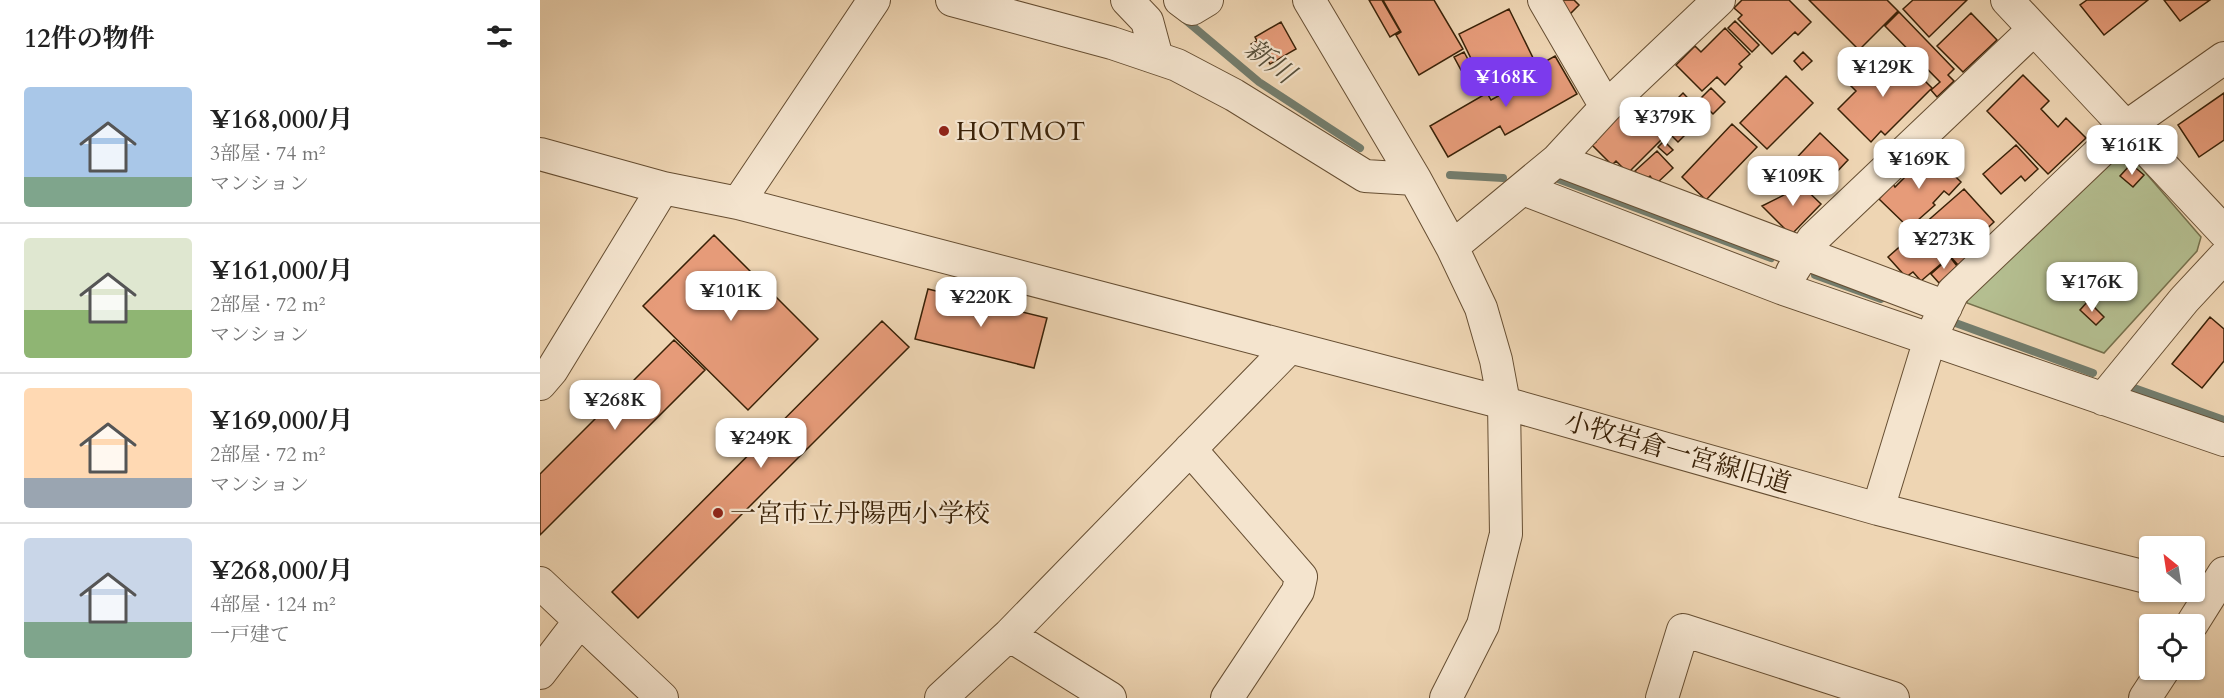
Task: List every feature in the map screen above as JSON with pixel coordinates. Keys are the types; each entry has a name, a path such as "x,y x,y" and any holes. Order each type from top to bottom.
{"street":[{"path":"738,203 874,0"},
{"path":"952,0 1112,43 1177,64 1234,95 1365,176 1415,179"},
{"path":"1127,0 1147,21 1157,58"},
{"path":"1180,0 1192,9 1207,0"},
{"path":"1309,0 1415,179 1452,247 1481,308 1496,360 1504,403 1506,534 1483,625 1446,698"},
{"path":"1544,0 1606,107"},
{"path":"1452,247 1557,160 1606,107 1719,0"},
{"path":"2007,0 2224,232"},
{"path":"1781,288 1813,239 2034,29"},
{"path":"1878,508 1930,339 1953,292 2126,128 2224,58"},
{"name":"小牧岩倉一宮線旧道","path":"540,154 663,188 738,203 1504,403 1878,508 2139,575"},
{"path":"1557,160 1803,255 1946,307"},
{"path":"544,374 663,188"},
{"path":"1523,189 1781,288 2224,441"},
{"path":"2103,399 2184,300 2224,257"},
{"path":"941,698 1009,635 1290,347"},
{"path":"1190,449 1301,577 1298,591 1227,698"},
{"path":"540,583 662,698"},
{"path":"2198,614 2213,588"},
{"path":"540,673 579,622"},
{"path":"1662,698 1683,630 1892,698"},
{"path":"1009,635 1110,698"},
{"path":"2145,698 2157,680"}],"green space":[{"path":"2125,149 2201,237 2197,251 2104,353 1967,303 1967,290"}],"building":[{"path":"1369,0 1382,0 1400,31 1390,37"},
{"path":"1383,0 1434,0 1463,49 1419,75 1396,35 1401,32"},
{"path":"1560,0 1574,0 1579,5 1570,14"},
{"path":"1742,0 1789,0 1811,22 1798,35 1795,32 1772,54 1738,19 1742,15 1734,8"},
{"path":"1809,0 1887,0 1898,11 1859,50"},
{"path":"1913,0 1967,0 1929,37 1903,9"},
{"path":"2087,0 2148,0 2104,35 2080,5"},
{"path":"2164,0 2210,0 2180,21"},
{"path":"1509,9 1535,62 1485,87 1459,34"},
{"path":"1899,12 1954,69 1948,75 1954,81 1937,97 1931,90 1940,82 1885,26"},
{"path":"1971,13 1997,40 1963,72 1937,46"},
{"path":"1735,21 1759,45 1752,52 1728,28"},
{"path":"1281,22 1296,49 1270,64 1262,51 1257,54 1251,44 1257,41 1255,37"},
{"path":"1725,28 1750,54 1739,64 1742,67 1725,85 1717,77 1702,91 1676,65 1695,46 1701,52"},
{"path":"1464,52 1471,65 1461,70 1454,57"},
{"path":"1803,52 1812,61 1802,70 1794,61"},
{"path":"1555,56 1577,94 1505,135 1500,126 1448,157 1430,126 1487,93 1491,100 1517,86 1513,80"},
{"path":"1885,60 1897,72 1906,62 1932,88 1885,135 1881,131 1871,142 1838,109 1856,91 1849,84 1868,65 1874,71"},
{"path":"2023,75 2049,101 2041,109 2058,127 2066,118 2086,138 2048,174 1987,111"},
{"path":"1786,76 1813,103 1767,149 1740,123"},
{"path":"1711,88 1725,102 1713,114 1699,100"},
{"path":"1683,93 1708,119 1693,135 1689,131 1678,142 1664,128 1669,124 1660,116"},
{"path":"2224,93 2224,140 2199,157 2178,125"},
{"path":"1629,104 1663,138 1628,173 1616,161 1612,165 1592,145 1596,142 1594,140"},
{"path":"1732,124 1757,147 1706,200 1682,177"},
{"path":"1820,133 1848,160 1816,194 1788,167"},
{"path":"1664,141 1673,150 1667,155 1658,147"},
{"path":"2016,145 2038,169 2025,181 2021,176 2001,194 1983,174"},
{"path":"1657,151 1673,168 1656,184 1650,176 1644,181 1635,171"},
{"path":"1931,153 1961,182 1949,195 1944,191 1933,203 1935,205 1909,228 1879,199 1893,184 1895,187 1904,178 1901,175 1917,159 1921,163"},
{"path":"2131,164 2144,175 2133,187 2120,176"},
{"path":"1792,176 1821,204 1791,235 1762,206 1784,195"},
{"path":"1964,189 1994,222 1966,248 1962,243 1950,253 1924,224"},
{"path":"1922,227 1949,257 1921,281 1913,272 1906,277 1888,257"},
{"path":"714,235 818,339 748,410 643,306"},
{"path":"1958,249 1966,258 1958,265 1950,256"},
{"path":"1950,257 1957,266 1939,283 1931,274"},
{"path":"928,289 1047,318 1034,368 915,339"},
{"path":"2088,301 2104,317 2096,325 2080,310"},
{"path":"2210,317 2224,329 2224,361 2202,388 2172,364"},
{"path":"882,321 909,347 638,618 612,592"},
{"path":"674,340 705,370 540,535 540,474"}],"waterway":[{"name":"新川","path":"1183,18 1259,82 1360,148"},
{"name":"新川","path":"1450,175 1503,178"},
{"name":"新川","path":"1558,179 1771,258"},
{"name":"新川","path":"1815,275 1881,299"},
{"name":"新川","path":"1950,321 2093,373"},
{"name":"新川","path":"2134,388 2224,420"}],"place":[{"name":"HOTMOT","path":"944,131"},
{"name":"一宮市立丹陽西小学校","path":"718,513"}]}
